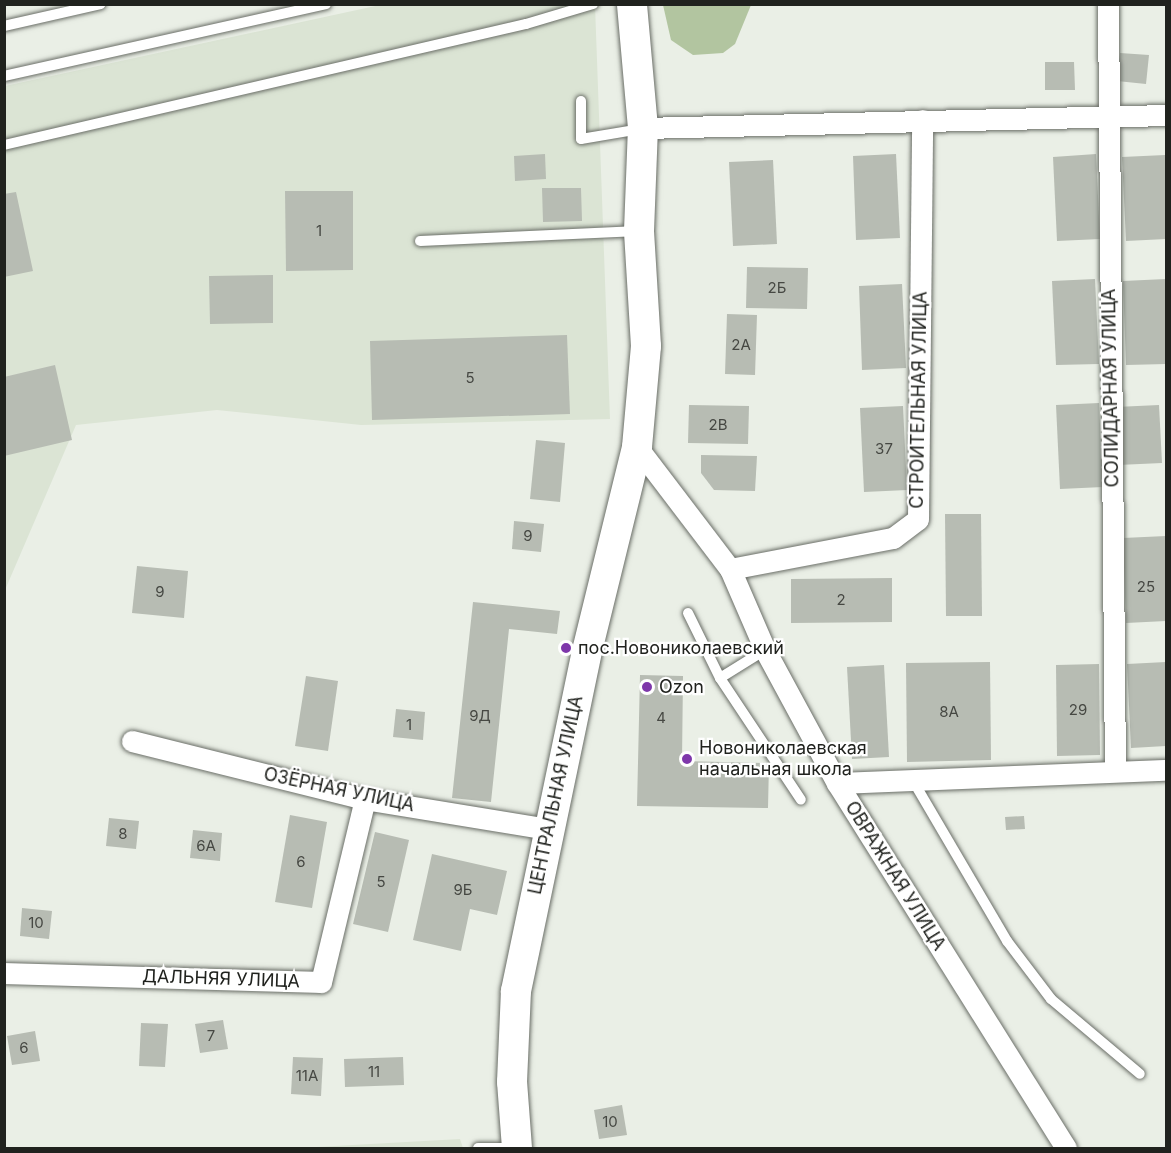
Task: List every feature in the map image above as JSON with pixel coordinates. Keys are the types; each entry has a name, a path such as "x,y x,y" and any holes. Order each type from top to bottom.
{"main road":[{"name":"ЦЕНТРАЛЬНАЯ УЛИЦА","path":"517,1148 512,1082 516,991 548,829 637,447 646,346 639,231 643,128 632,4"}],"street":[{"name":"СОЛИДАРНАЯ УЛИЦА","path":"1108,4 1114,771"},
{"path":"643,128 1108,115 1167,116"},
{"name":"СТРОИТЕЛЬНАЯ УЛИЦА","path":"730,569 892,538 918,519 922,120"},
{"name":"ОВРАЖНАЯ УЛИЦА","path":"637,447 730,569 765,650 837,783 1065,1148"},
{"name":"ОЗЁРНАЯ УЛИЦА","path":"132,741 365,799 548,829"},
{"path":"837,783 1167,770"},
{"name":"ДАЛЬНЯЯ УЛИЦА","path":"4,973 321,981 365,799"}],"lane":[{"path":"4,26 100,4"},
{"path":"4,76 326,4"},
{"path":"4,145 526,24 593,4"},
{"path":"581,101 581,139 643,128"},
{"path":"420,241 639,231"},
{"path":"688,613 720,678 801,800"},
{"path":"720,678 765,650"},
{"path":"912,779 1007,941 1051,999 1140,1074"},
{"path":"478,1149 517,1148"}],"shaded area":[{"path":"380,5 595,5 610,419 361,425 217,410 76,425 5,590 5,86"},
{"path":"460,1139 463,1148 299,1148"}],"green space":[{"path":"663,4 751,5 735,44 723,53 693,55 671,40"}],"building":[{"path":"1120,53 1149,55 1146,84 1117,81"},
{"path":"1045,62 1074,62 1075,90 1045,90"},
{"path":"545,154 546,179 515,181 514,156"},
{"path":"896,154 900,238 856,240 853,156"},
{"path":"1096,154 1100,239 1057,241 1053,157"},
{"path":"1165,155 1166,239 1126,241 1122,157"},
{"path":"773,160 777,244 733,246 729,162"},
{"path":"542,188 581,188 582,221 543,222"},
{"path":"285,191 353,191 353,270 286,271"},
{"path":"16,192 33,271 4,277 4,194"},
{"path":"747,267 808,268 807,309 746,308"},
{"path":"273,275 273,323 210,324 209,276"},
{"path":"1095,279 1099,364 1056,365 1052,281"},
{"path":"1166,279 1166,364 1126,365 1123,281"},
{"path":"902,284 906,368 862,370 859,286"},
{"path":"727,314 757,315 755,375 725,374"},
{"path":"567,335 570,414 372,420 370,341"},
{"path":"55,365 72,440 4,456 4,377"},
{"path":"1099,403 1103,487 1060,489 1056,405"},
{"path":"689,405 749,406 748,444 688,443"},
{"path":"1159,405 1162,463 1118,465 1116,407"},
{"path":"903,406 907,490 864,492 860,408"},
{"path":"536,440 565,443 560,502 530,499"},
{"path":"701,455 757,456 755,491 714,490 701,473"},
{"path":"945,514 981,514 982,616 946,616"},
{"path":"514,521 544,524 541,552 512,549"},
{"path":"1166,536 1166,621 1126,623 1123,538"},
{"path":"137,566 188,571 184,618 132,613"},
{"path":"892,578 892,622 791,623 791,579"},
{"path":"473,602 560,611 557,634 509,629 491,802 452,798"},
{"path":"990,662 991,760 907,762 906,663"},
{"path":"1166,662 1166,746 1131,748 1127,664"},
{"path":"1099,664 1100,755 1057,756 1056,665"},
{"path":"884,665 889,757 852,759 847,667"},
{"path":"640,675 683,676 682,761 769,763 768,808 637,806"},
{"path":"306,676 338,681 328,751 295,746"},
{"path":"396,709 425,712 423,740 393,737"},
{"path":"290,815 327,822 312,908 275,902"},
{"path":"1024,816 1025,829 1006,830 1005,817"},
{"path":"109,818 139,821 136,849 106,846"},
{"path":"193,830 222,833 220,861 190,858"},
{"path":"375,832 409,840 388,932 353,924"},
{"path":"432,854 507,871 497,915 470,909 461,951 413,940"},
{"path":"22,908 52,911 49,939 20,936"},
{"path":"223,1020 228,1049 200,1053 195,1024"},
{"path":"141,1023 168,1024 165,1067 139,1066"},
{"path":"35,1031 40,1061 12,1065 7,1036"},
{"path":"293,1057 323,1058 321,1096 291,1094"},
{"path":"403,1057 404,1085 345,1087 344,1059"},
{"path":"622,1105 627,1135 599,1139 594,1110"}],"place":[{"name":"пос.Новониколаевский","path":"566,648"},
{"name":"Ozon","path":"647,687"},
{"name":"Новониколаевская начальная школа","path":"687,759"}]}
